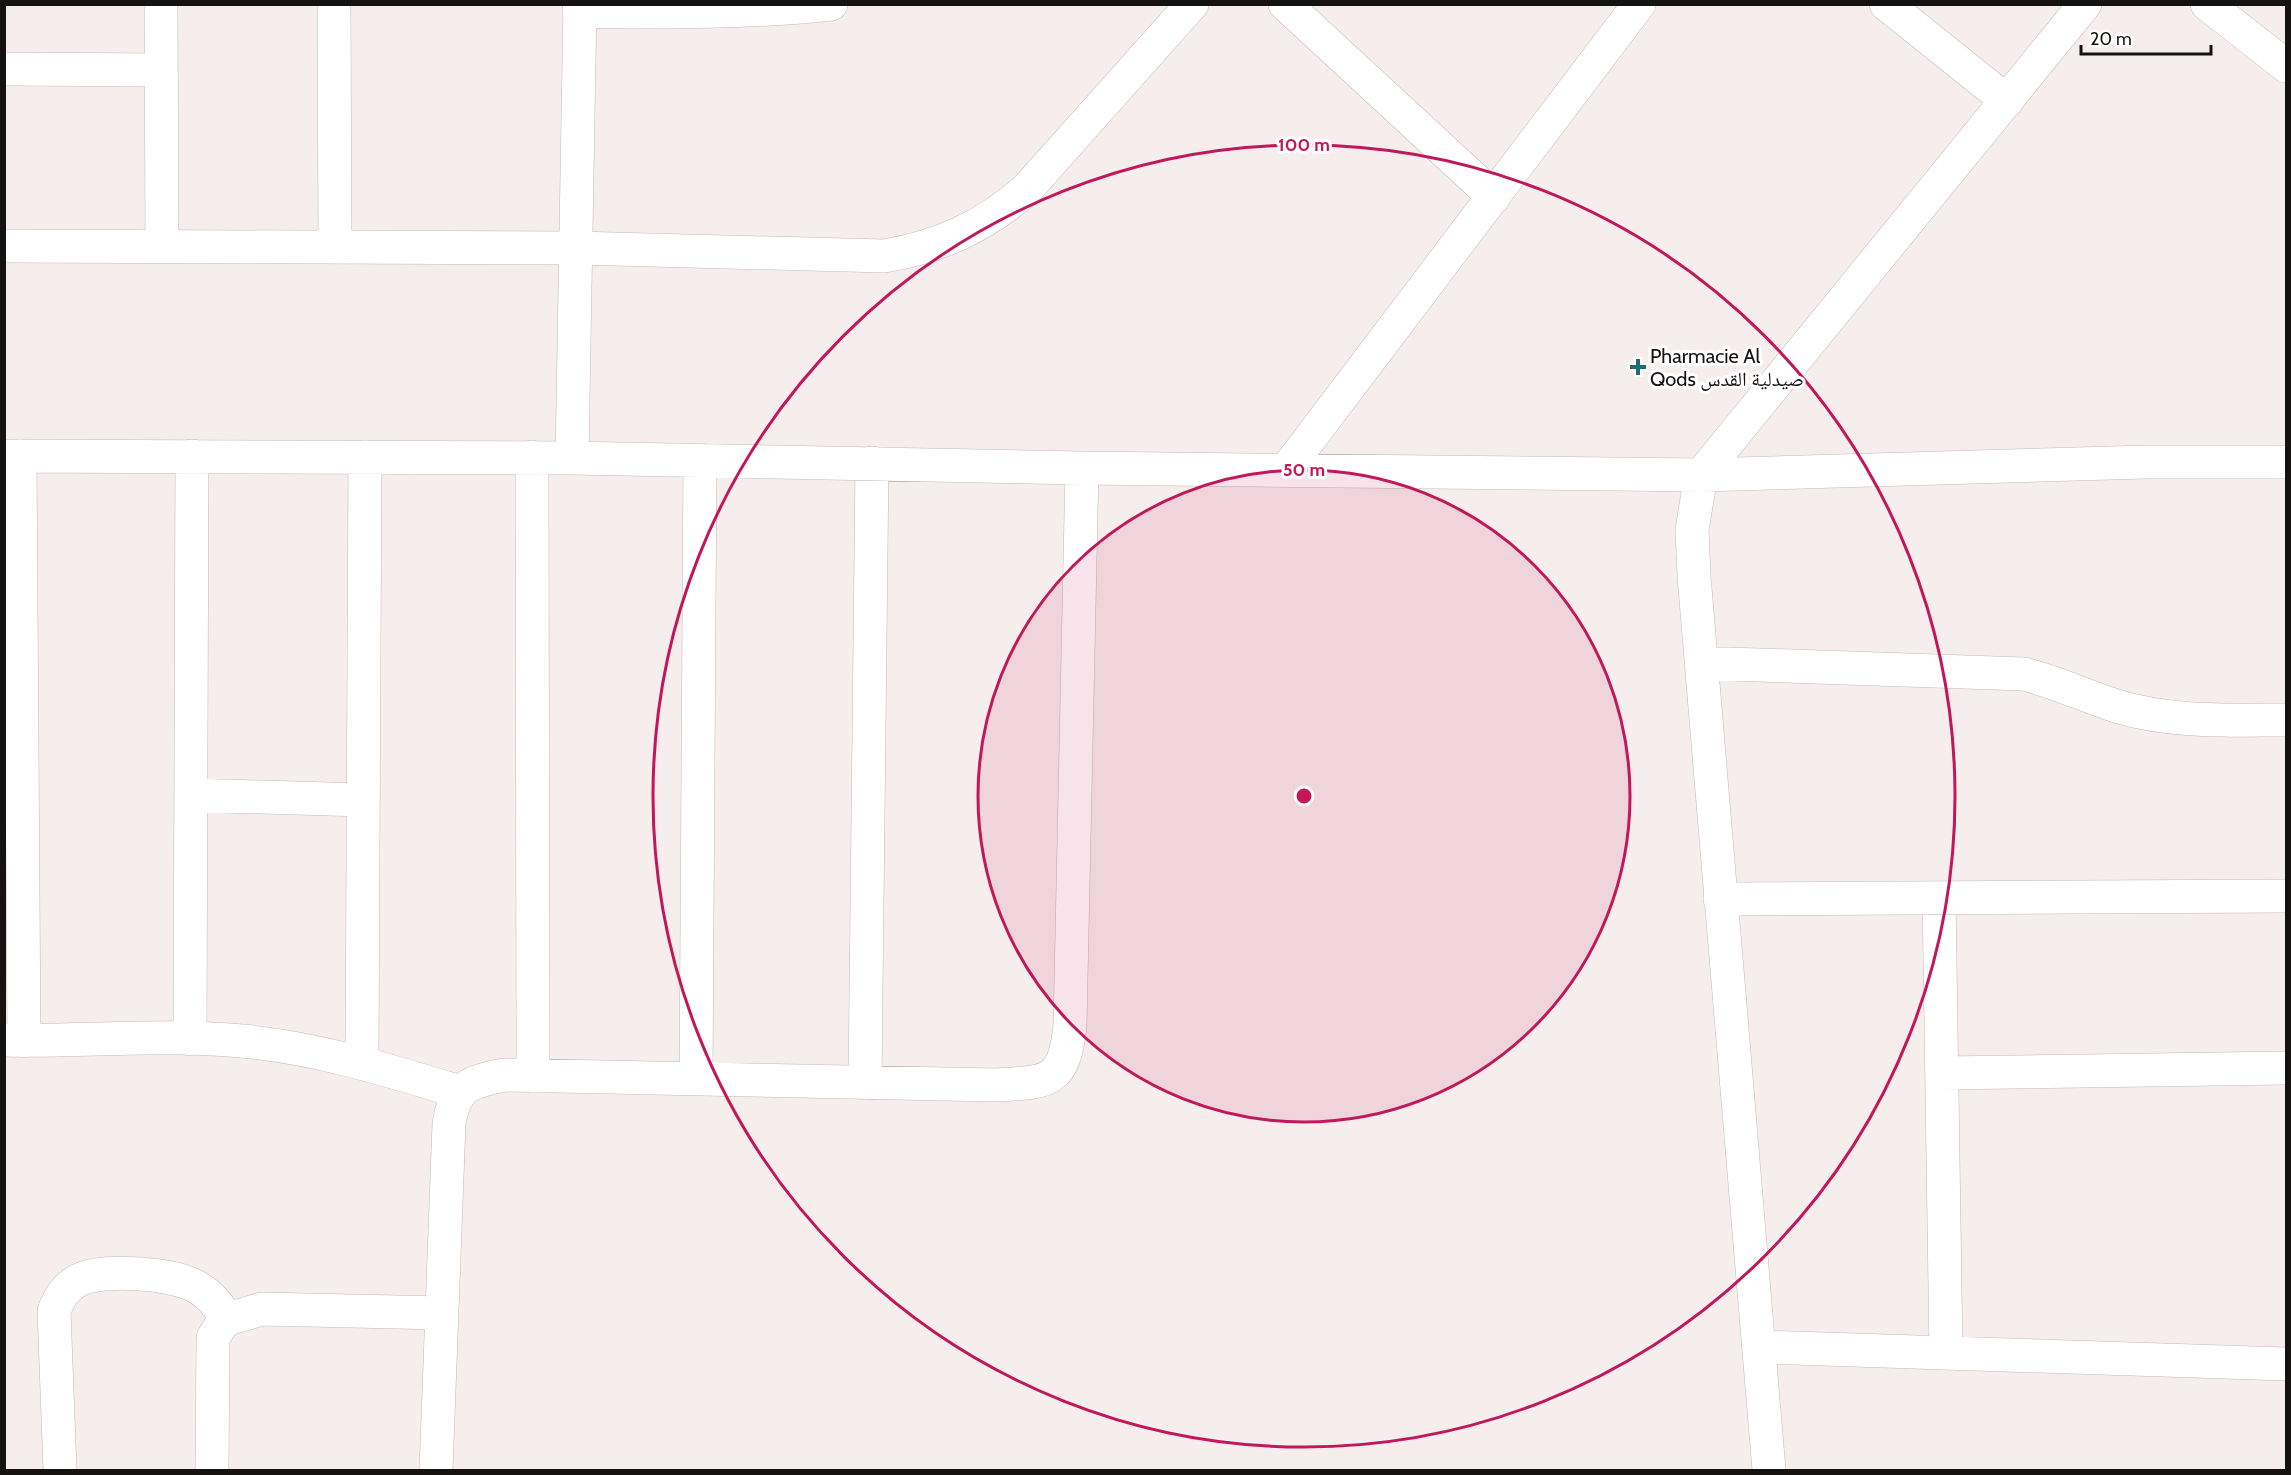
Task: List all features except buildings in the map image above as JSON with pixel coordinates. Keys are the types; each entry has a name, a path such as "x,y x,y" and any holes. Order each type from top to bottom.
{"street":[{"path":"161,4 162,246"},
{"path":"334,4 335,247"},
{"path":"572,458 580,8 791,9 831,4"},
{"path":"4,246 576,248 884,256 918,251 948,240 1000,212 1027,189 1192,4"},
{"path":"1285,4 1494,196"},
{"path":"1286,470 1639,4"},
{"path":"1886,4 2007,101"},
{"path":"1769,1470 1701,663 1692,530 1701,475 2085,4"},
{"path":"2207,4 2286,66"},
{"path":"4,69 161,69"},
{"path":"460,1092 362,1062 304,1048 240,1041 190,1039 14,1041 12,456 532,457 1082,468 1701,475 2146,462 2286,462"},
{"path":"190,1039 192,456"},
{"path":"362,1062 366,457"},
{"path":"532,457 533,1076"},
{"path":"696,1079 700,460"},
{"path":"865,1083 872,463"},
{"path":"436,1470 449,1124 452,1106 460,1092 477,1081 504,1075 1023,1084 1052,1077 1062,1064 1069,1040 1071,1016 1082,468"},
{"path":"1701,663 2024,674 2058,683 2117,706 2160,715 2193,720 2286,720"},
{"path":"191,795 363,800"},
{"path":"1720,899 2286,896"},
{"path":"1939,898 1946,1353"},
{"path":"1943,1073 2286,1068"},
{"path":"60,1470 54,1311 65,1290 92,1276 110,1273 159,1277 199,1288 228,1319"},
{"path":"212,1470 213,1338 228,1319 262,1309 442,1313"},
{"path":"1759,1347 2286,1364"}],"place":[{"name":"Pharmacie Al Qods صيدلية القدس","path":"1638,367"}]}
